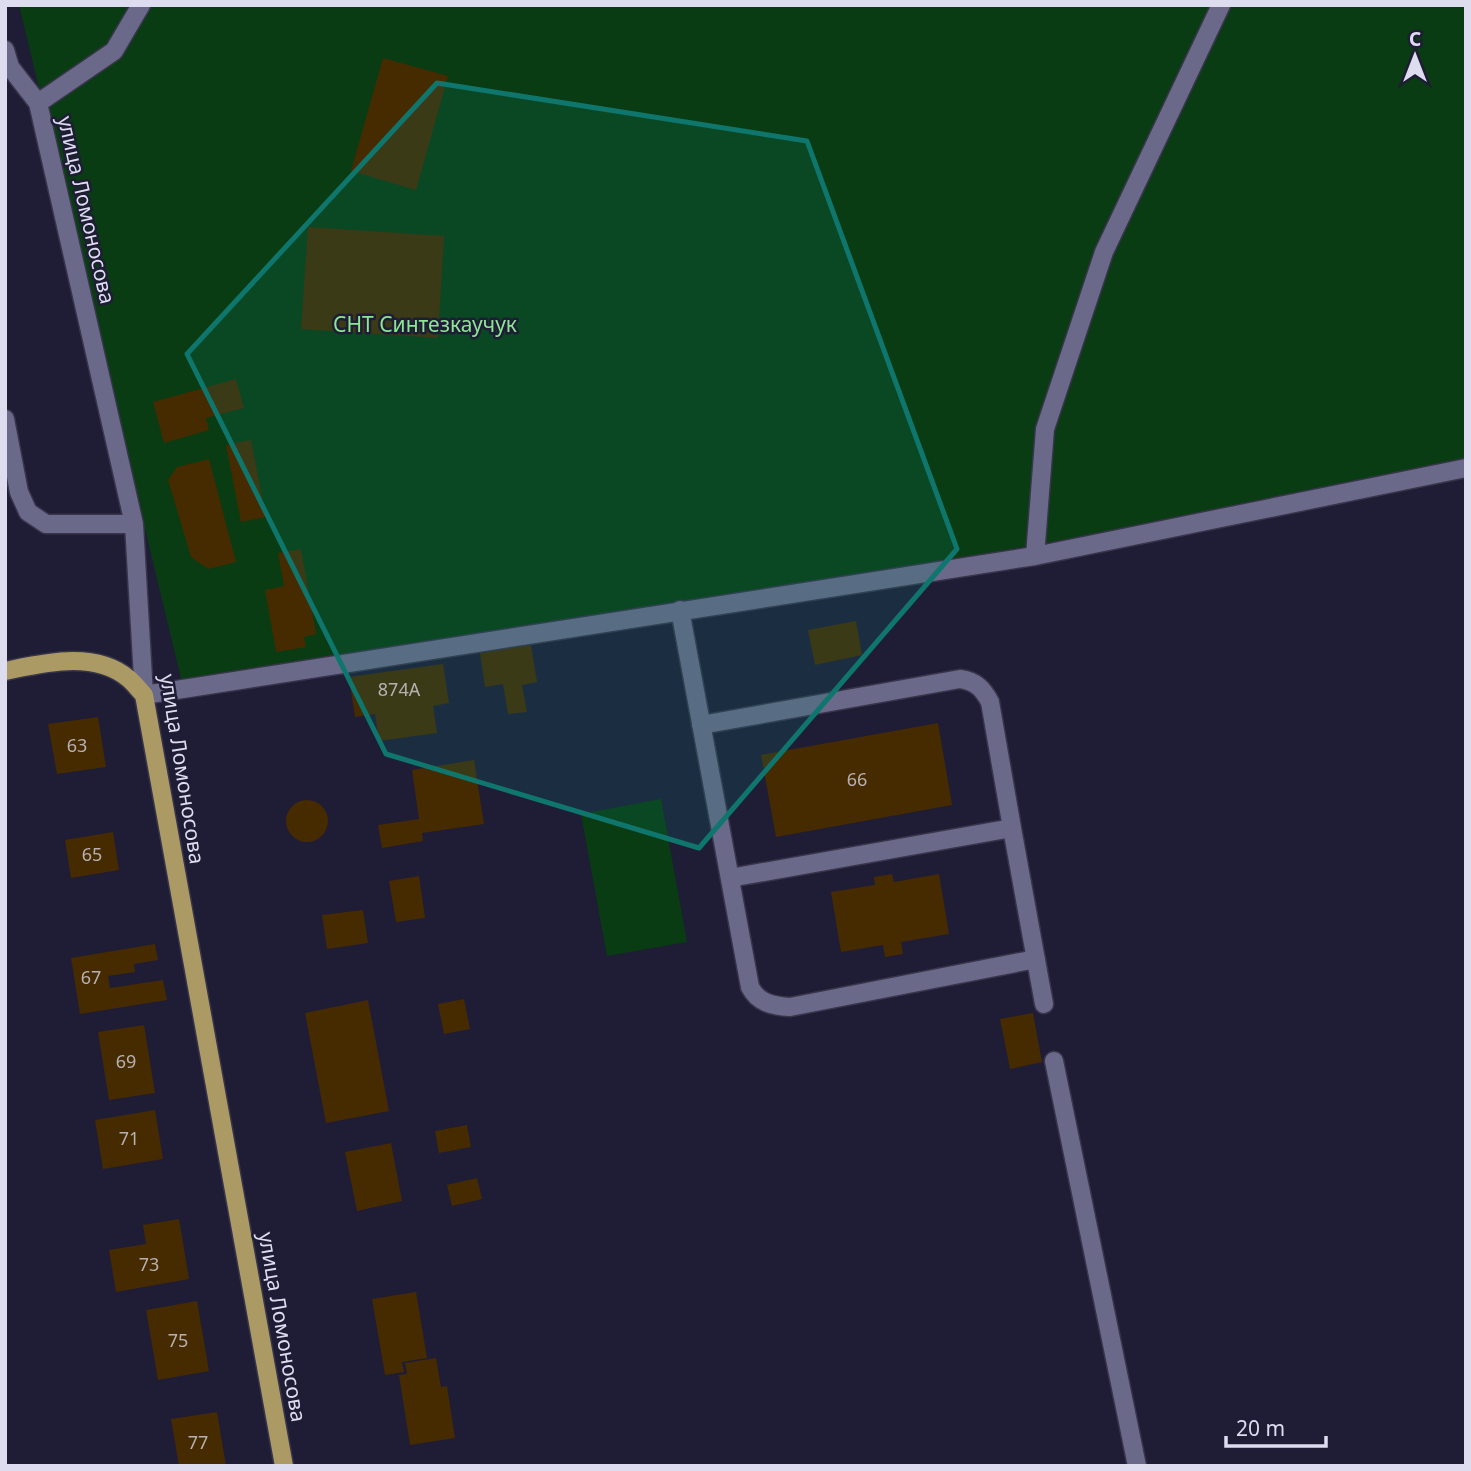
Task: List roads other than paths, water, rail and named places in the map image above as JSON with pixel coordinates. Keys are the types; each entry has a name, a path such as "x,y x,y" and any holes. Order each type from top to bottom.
{"main road":[{"path":"5,671 77,660 105,665 128,677 144,695"},
{"name":"улица Ломоносова","path":"144,695 284,1466"}],"street":[{"path":"38,103 114,51 141,5"},
{"path":"1035,556 1045,429 1104,252 1221,5"},
{"name":"улица Ломоносова","path":"5,50 10,67 38,103 134,524 144,695"},
{"path":"5,419 19,492 28,512 46,524 134,524"},
{"path":"144,695 1035,556 1466,468"},
{"path":"680,610 750,987 754,996 774,1006 790,1007 1036,959"},
{"path":"701,725 960,678 978,685 990,702 1044,1004"},
{"path":"730,878 1012,828"},
{"path":"1054,1060 1137,1466"}],"park label":[{"name":"СНТ Синтезкаучук","path":"425,325"}]}
